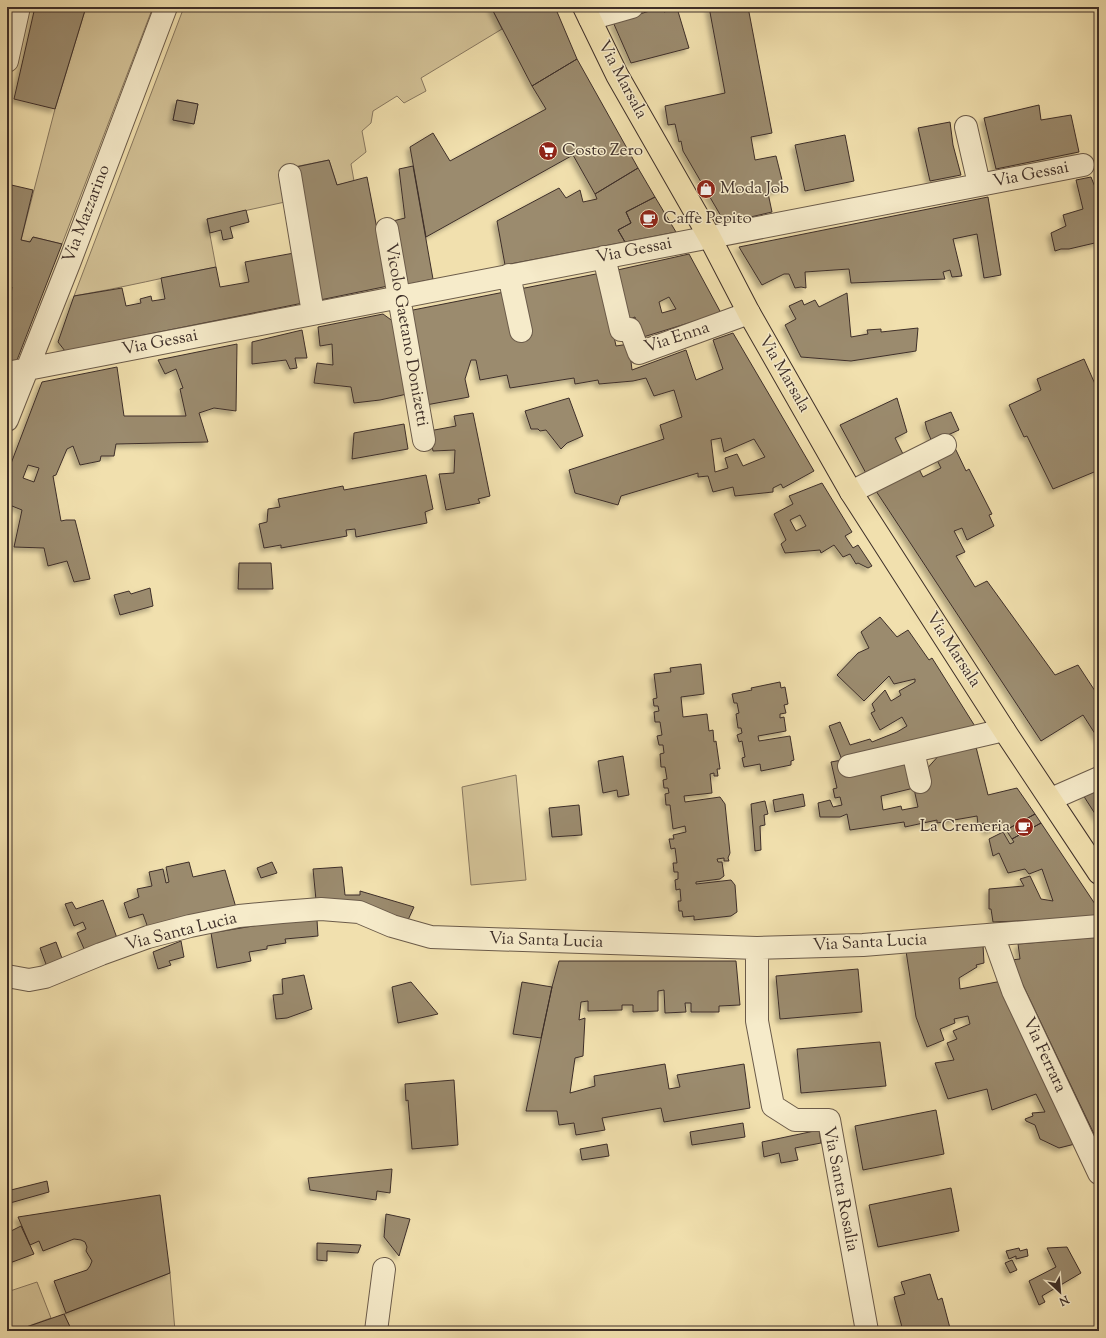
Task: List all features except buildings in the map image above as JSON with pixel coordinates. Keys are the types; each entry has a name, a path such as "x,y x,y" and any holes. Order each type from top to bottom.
{"main road":[{"name":"Via Marsala","path":"587,13 617,75 710,236 749,313 851,492 1004,730 1098,871"}],"street":[{"path":"7,61 19,7"},
{"name":"Via Mazzarino","path":"7,420 17,371 166,7"},
{"path":"587,13 632,7"},
{"name":"Via Gessai","path":"966,127 979,184"},
{"name":"Via Gessai","path":"17,371 398,296 1083,165"},
{"path":"290,175 313,313"},
{"name":"Vicolo Gaetano Donizetti","path":"387,229 424,440"},
{"name":"Via Enna","path":"604,257 622,330 630,329 639,353 749,313"},
{"path":"509,275 521,331"},
{"path":"851,492 945,445"},
{"path":"849,766 1004,730"},
{"path":"913,751 920,782"},
{"path":"1051,799 1099,778"},
{"name":"Via Santa Lucia","path":"7,976 29,980 45,977 148,937 190,926 238,916 321,909 359,912 392,926 431,937 757,948 863,945 1099,926"},
{"name":"Via Ferrara","path":"993,935 1013,991 1099,1172"},
{"name":"Via Santa Rosalia","path":"757,948 757,1021 773,1106 795,1120 829,1120 867,1331"},
{"path":"376,1331 384,1268"}],"shaded area":[{"path":"86,7 153,7 62,244 33,237 30,242 21,240 55,109"},
{"path":"184,7 491,7 502,29 421,78 426,91 404,103 397,96 373,111 371,123 362,131 366,152 351,164 354,181 337,185 329,160 279,170 285,202 207,219 216,267 74,296","holes":["177,100 198,104 194,124 173,120"]},
{"path":"516,775 526,880 471,885 462,787"},
{"path":"170,1273 175,1331 72,1331 64,1314"},
{"path":"37,1282 51,1318 15,1331 9,1331 7,1327 7,1292"}],"place":[{"name":"Costo Zero","path":"548,151"},
{"name":"Moda Job","path":"706,189"},
{"name":"Caffè Pepito","path":"649,219"},
{"name":"La Cremeria","path":"1024,827"}]}
